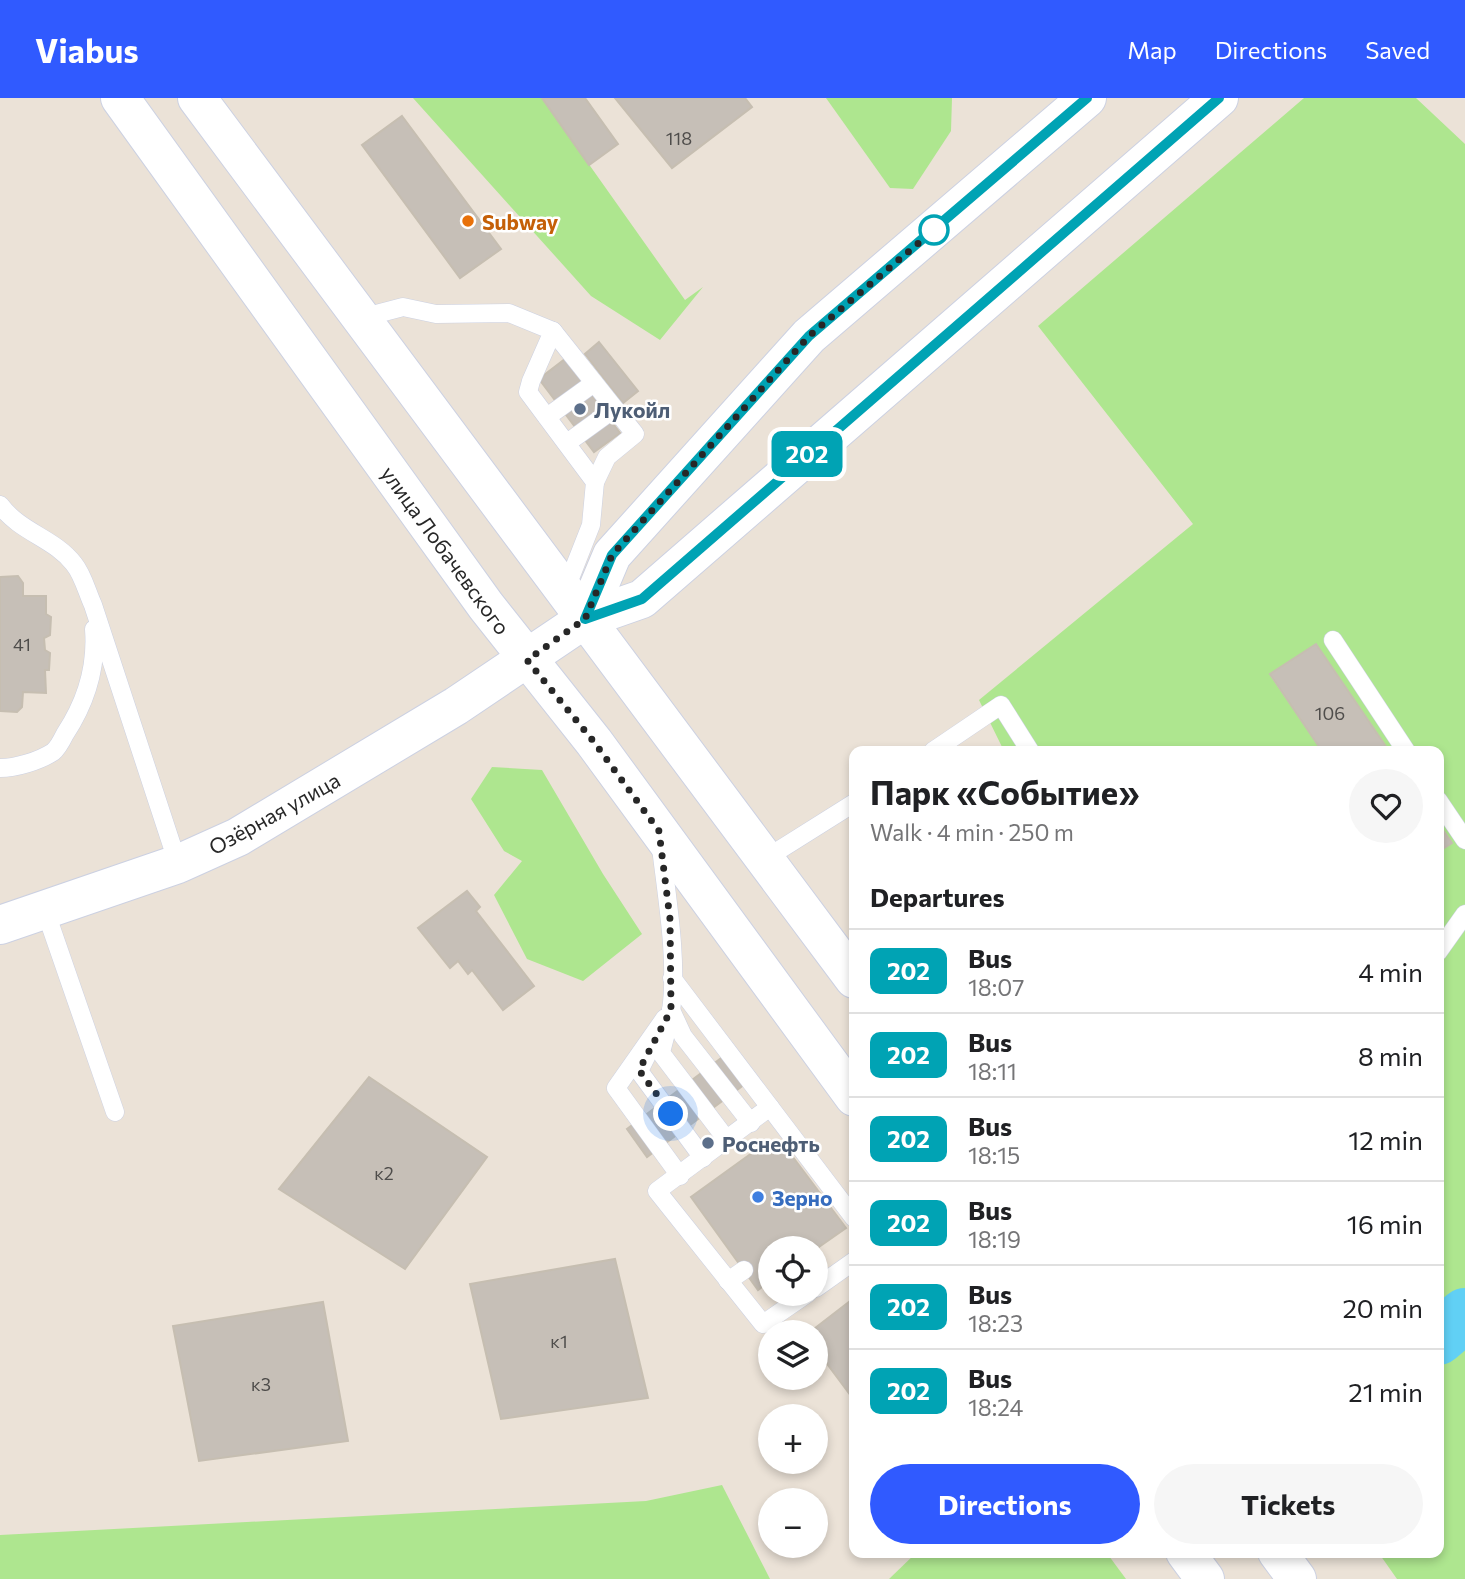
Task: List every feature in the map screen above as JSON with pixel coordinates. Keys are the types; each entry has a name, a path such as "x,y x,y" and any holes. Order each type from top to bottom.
{"main road":[{"name":"улица Лобачевского","path":"120,98 527,660 594,742 849,1090"},
{"path":"197,98 849,972"},
{"path":"575,605 612,555 809,336 1087,98"},
{"name":"Озёрная улица","path":"0,925 178,864 238,837 527,660 575,605 642,599 1219,98"},
{"path":"1189,1558 1205,1579"},
{"path":"1282,1558 1297,1579"}],"lane":[{"path":"361,318 403,307 436,314 509,313 554,331 635,434 607,457 595,482 591,525 575,605"},
{"path":"554,331 528,393 595,482"},
{"path":"547,417 594,383"},
{"path":"567,443 614,409"},
{"path":"0,505 19,526 60,549 76,566 93,605 178,864"},
{"path":"0,528 19,526"},
{"path":"0,768 30,762 54,751 77,716 92,675 96,650 93,605"},
{"path":"1333,639 1403,746"},
{"path":"940,746 1001,705 1027,746"},
{"path":"765,859 849,806"},
{"path":"1444,809 1465,841"},
{"path":"659,831 670,919 672,978 671,1010 661,1053 727,1140"},
{"path":"45,910 115,1112"},
{"path":"1444,944 1465,914"},
{"path":"672,978 769,1107 836,1203 849,1214"},
{"path":"671,1010 683,1036 751,1123"},
{"path":"671,1010 639,1070 703,1158"},
{"path":"671,1010 616,1088 680,1176"},
{"path":"769,1107 657,1191 763,1324 789,1306"},
{"path":"828,1279 849,1265"},
{"path":"728,1281 744,1270"}],"green space":[{"path":"413,98 542,98 685,300 703,287 660,340 591,296"},
{"path":"826,98 952,98 951,131 913,189 890,188"},
{"path":"1304,98 1416,98 1465,144 1465,1579 1397,1579 1382,1558 1444,1558 1444,848 1452,843 1444,831 1444,746 1386,746 1316,644 1270,675 1319,746 1002,746 979,700 1193,524 1038,326"},
{"path":"492,767 542,770 642,934 583,981 527,959 494,895 522,861 504,851 471,799"},
{"path":"722,1485 770,1579 0,1579 0,1535 646,1501"},
{"path":"911,1558 1110,1558 1126,1579 889,1579"}],"building":[{"path":"542,98 585,98 618,144 589,165"},
{"path":"615,98 745,98 752,107 672,168"},
{"path":"402,116 501,249 460,278 362,145"},
{"path":"599,342 638,391 623,403 585,354"},
{"path":"565,359 620,433 594,452 539,379"},
{"path":"18,576 23,583 23,596 46,596 46,614 51,617 50,635 44,638 45,650 50,653 49,670 45,670 46,693 23,692 22,707 17,712 0,711 0,577"},
{"path":"1316,644 1386,746 1319,746 1270,674"},
{"path":"1444,832 1452,843 1444,848"},
{"path":"467,891 480,907 476,911 534,986 503,1010 472,970 468,974 458,961 450,968 418,928"},
{"path":"728,1053 749,1081 647,1157 627,1129"},
{"path":"369,1077 487,1157 405,1269 279,1189"},
{"path":"763,1145 786,1148 846,1228 828,1241 828,1236 758,1236 758,1290 691,1197"},
{"path":"615,1259 648,1398 501,1419 470,1284"},
{"path":"323,1302 348,1441 199,1461 173,1326"},
{"path":"849,1302 849,1393 828,1365 828,1320 826,1320"}],"waterway":[{"path":"1444,1333 1465,1315"}],"bus line":[{"name":"202","path":"1087,98 809,336 612,555 585,619 642,599 1219,98"}],"place":[{"name":"Subway","path":"468,221"},
{"name":"Лукойл","path":"580,409"},
{"name":"Роснефть","path":"708,1143"},
{"name":"Зерно","path":"758,1197"}],"route":[{"path":"671,1114 639,1070 671,1010 670,919 659,831 594,742 527,660 585,619 612,555 809,336 934,230"}]}
